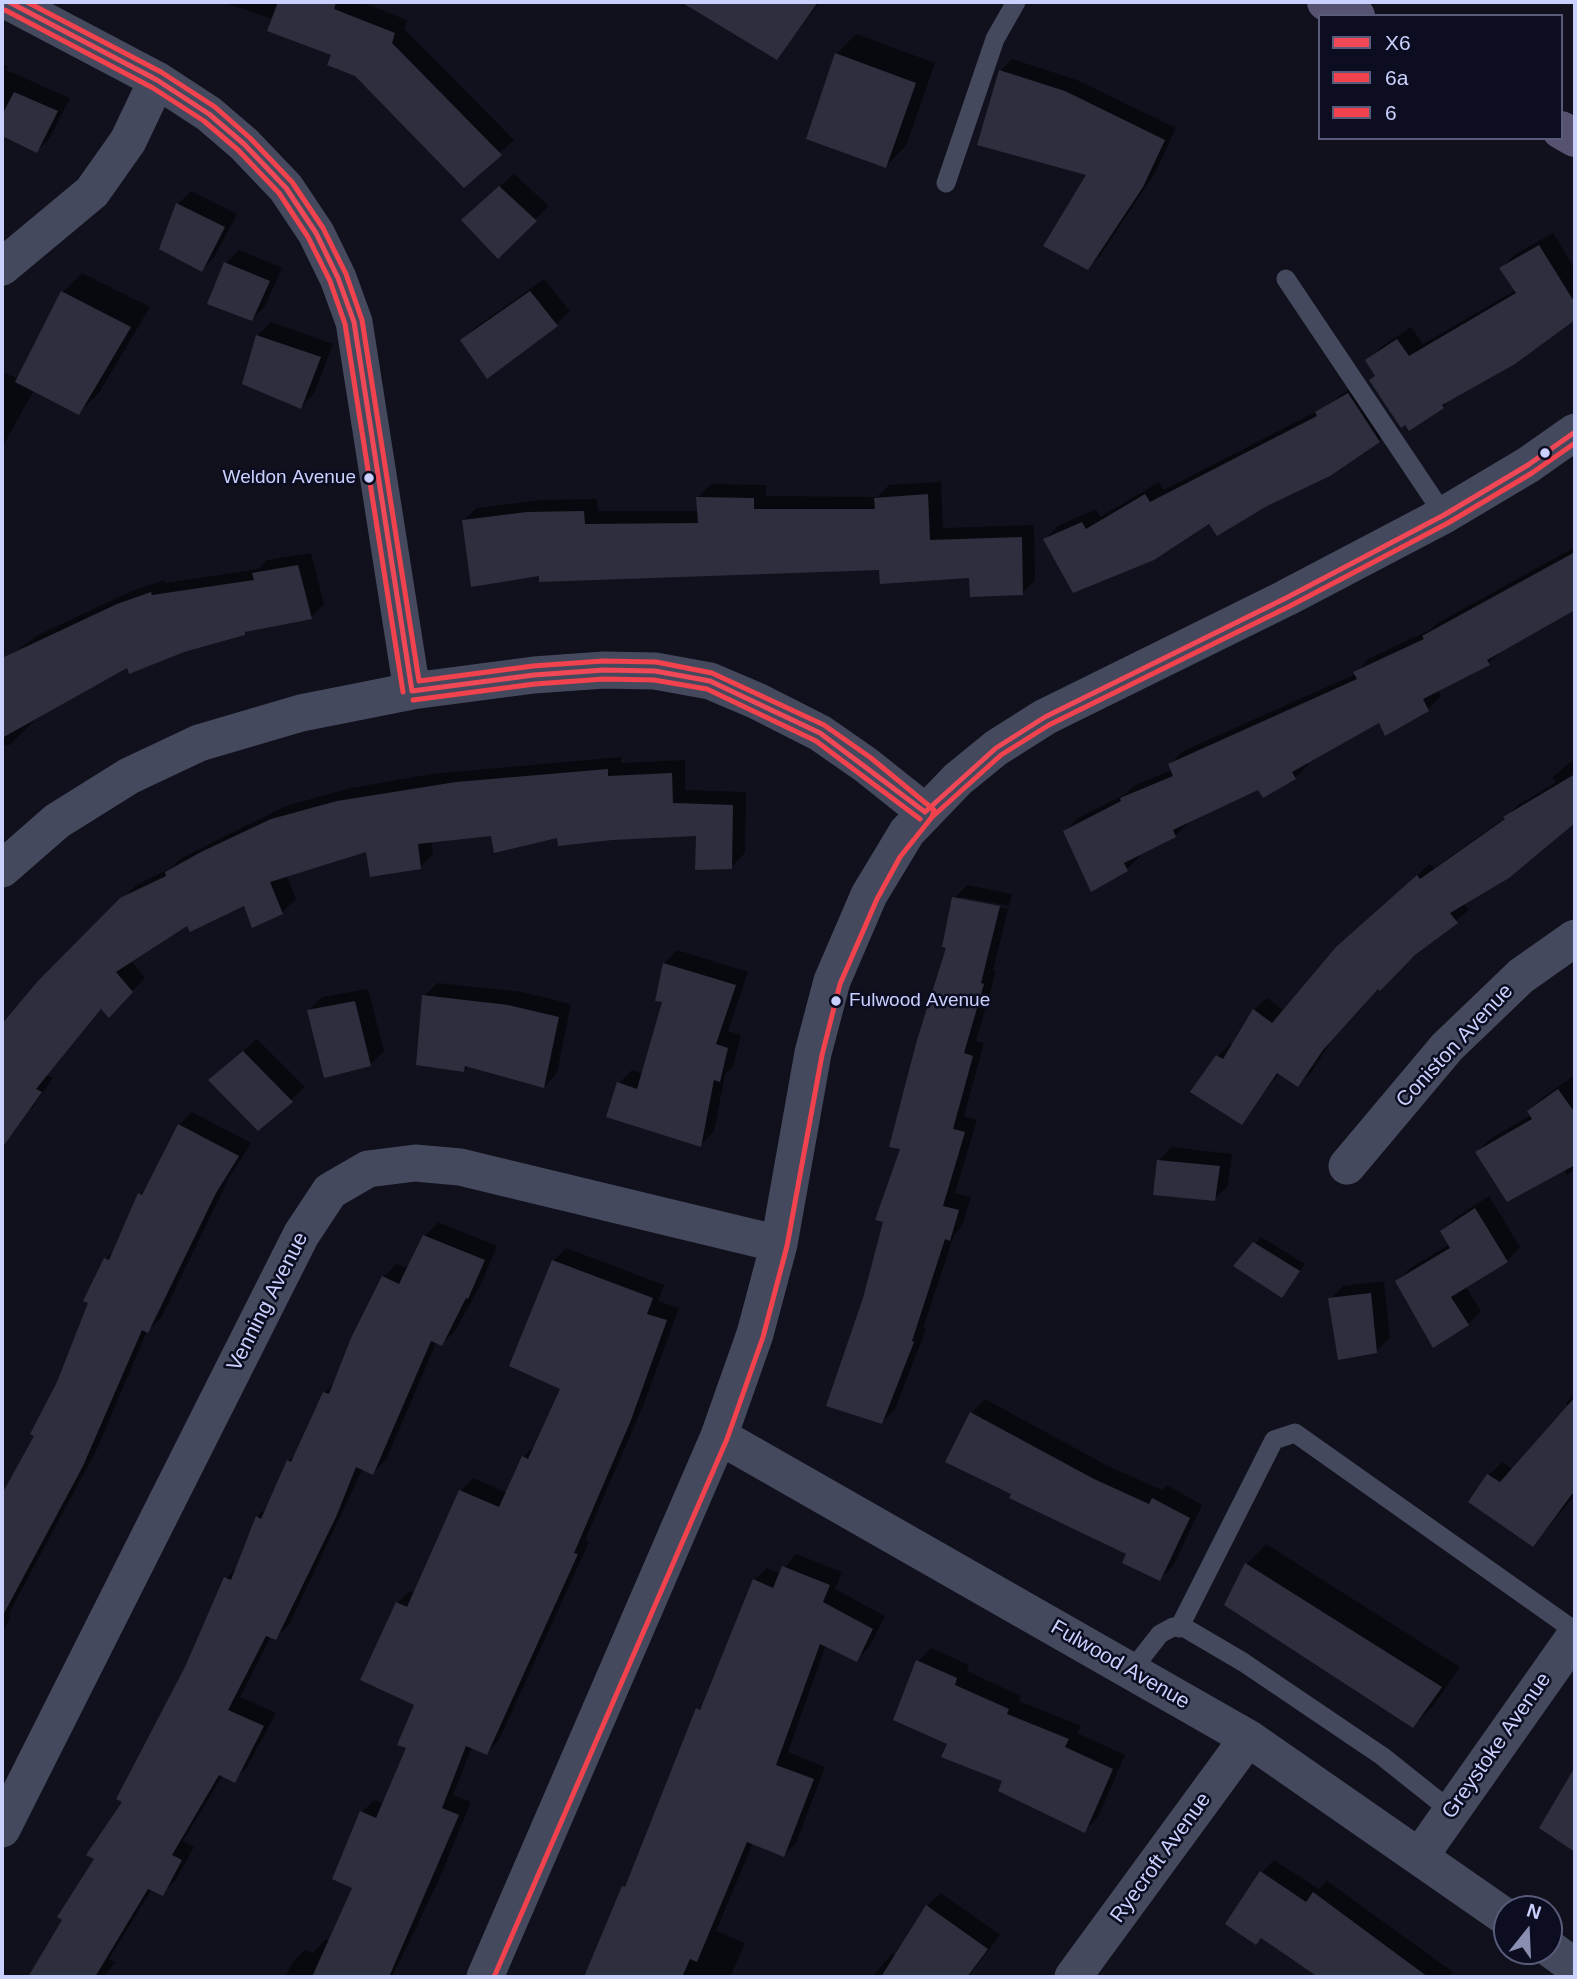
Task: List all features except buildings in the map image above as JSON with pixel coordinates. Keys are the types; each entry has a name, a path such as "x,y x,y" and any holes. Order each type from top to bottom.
{"main road":[{"path":"1326,2 1352,14"}],"street":[{"path":"9,2 157,80 209,114 244,144 286,188 316,233 338,278 354,322 412,691"},
{"path":"2,267 92,192 128,141 157,80"},
{"path":"485,1977 719,1436 755,1334 779,1244 813,1053 832,981 869,895 893,852 925,812 958,779 996,748 1045,717 1286,598 1444,515 1528,465 1575,432"},
{"path":"2,869 57,821 129,776 199,743 301,713 412,691 534,675 604,670 655,671 710,681 820,733 925,812"},
{"name":"Coniston Avenue","path":"1347,1166 1447,1047 1521,976 1575,938"},
{"name":"Venning Avenue","path":"2,1829 301,1235 330,1191 368,1169 415,1163 460,1167 779,1244"},
{"name":"Fulwood Avenue","path":"719,1436 1248,1738 1493,1908"},
{"name":"Greystoke Avenue","path":"1420,1856 1575,1634"},
{"name":"Ryecroft Avenue","path":"1073,1977 1248,1738"}],"lane":[{"path":"946,183 995,39 1016,2"},
{"path":"1286,279 1444,515"},
{"path":"1179,1628 1274,1440 1295,1433 1575,1634"},
{"path":"1131,1671 1160,1634 1173,1627 1198,1636 1255,1669 1382,1756 1451,1811"}],"transit line":[{"name":"X6","path":"9,2 157,80 209,114 244,144 286,188 316,233 338,278 354,322 412,691"},
{"name":"6","path":"27,2 161,72 215,107 250,138 292,182 323,228 346,274 362,320 419,681 533,666 603,661 656,662 712,673 824,725 871,758 934,810 932,817 900,857 877,899 840,984 822,1055 787,1246 763,1337 727,1439 494,1977"},
{"name":"6a","path":"5,10 153,88 204,121 238,150 279,193 308,237 330,281 345,324 403,692"},
{"name":"X6","path":"925,812 996,748 1045,717 1286,598 1444,515 1528,465 1575,432"},
{"name":"6a","path":"931,818 1001,755 1049,725 1290,606 1448,523 1532,473 1575,443"},
{"name":"X6","path":"412,691 534,675 604,670 655,671 710,681 820,733 925,812"},
{"name":"6a","path":"413,700 535,684 604,679 654,680 707,689 816,741 920,819"}],"place":[{"name":"Weldon Avenue","path":"369,478"},
{"name":"Fulwood Avenue","path":"836,1001"}]}
